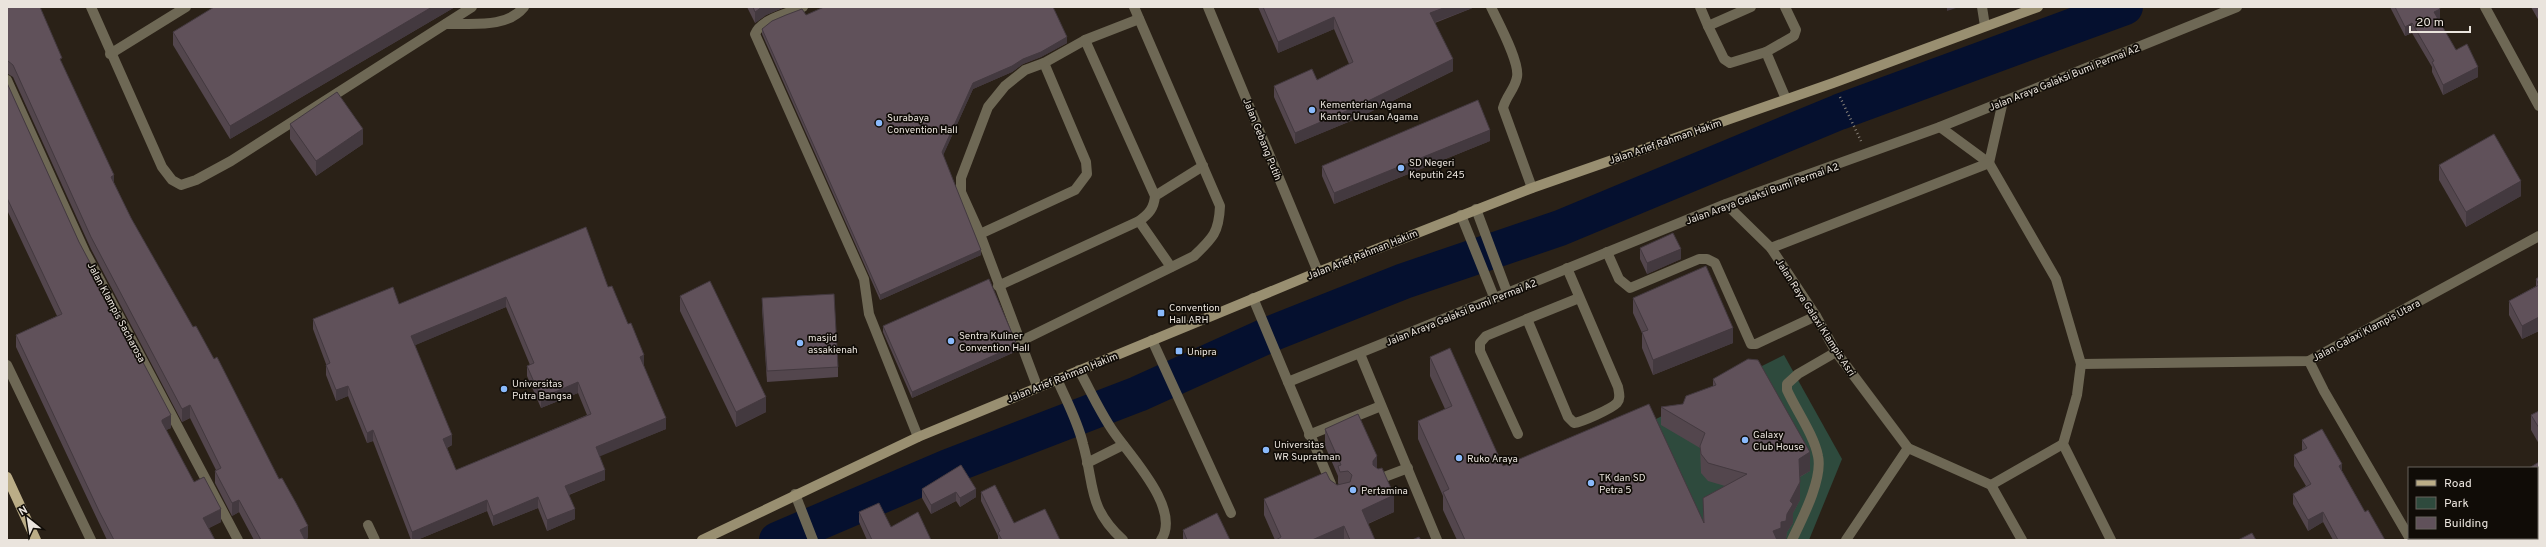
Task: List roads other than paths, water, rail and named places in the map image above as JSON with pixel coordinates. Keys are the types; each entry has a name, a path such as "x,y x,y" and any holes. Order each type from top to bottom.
{"main road":[{"name":"Jalan Arief Rahman Hakim","path":"702,540 918,436 1037,386 1460,215 1532,188 1786,100 2038,7"},
{"path":"7,477 36,540"}],"street":[{"path":"90,7 162,167 172,180 181,185 196,180 231,161 472,7"},
{"path":"110,54 186,7"},
{"path":"446,24 505,21 516,16 524,7"},
{"path":"803,7 757,28 755,34 864,279 869,314 918,436"},
{"path":"1019,342 1194,256 1212,239 1219,223 1220,206 1134,7"},
{"name":"Jalan Gebang Putih","path":"1208,7 1318,272"},
{"path":"1491,7 1518,70 1514,86 1506,97 1503,108 1532,188"},
{"path":"1700,7 1724,59 1730,63 1766,52 1794,36 1796,30 1785,7"},
{"path":"1708,26 1751,7"},
{"path":"1982,7 1985,26"},
{"name":"Jalan Araya Galaksi Bumi Permai A2","path":"1288,382 1726,204 1940,126 2237,7"},
{"path":"2485,7 2539,106"},
{"path":"1037,386 998,286 980,234 961,192 961,178 988,107 1005,86 1025,70 1044,63 1085,40 1139,19"},
{"path":"998,286 1139,221 1149,214 1154,204 1155,196 1085,40"},
{"path":"1766,52 1786,100"},
{"path":"980,234 1074,190 1087,174 1086,162 1044,63"},
{"name":"Jalan Klampis Sacharosa","path":"7,80 86,252 238,540"},
{"path":"1989,163 2003,101"},
{"path":"1940,126 1989,163 2056,279 2082,364 2077,395 2063,444 2111,540"},
{"path":"1771,248 1989,163"},
{"path":"1155,196 1203,166"},
{"name":"Jalan Raya Galaxi Klampis Asri","path":"1726,204 1771,248 1816,316 1836,352 1908,448 1991,485"},
{"path":"1476,209 1499,273 1508,292"},
{"path":"1460,215 1494,297"},
{"path":"1139,221 1171,267"},
{"name":"Jalan Galaxi Klampis Utara","path":"2082,364 2308,361 2539,236"},
{"path":"1607,252 1619,279 1630,288 1699,259 1707,259 1715,263 1751,344 1756,344 1816,316"},
{"path":"1527,319 1568,417 1574,423 1581,422 1616,403 1620,397 1618,387 1567,268"},
{"path":"1253,298 1309,435 1335,492"},
{"path":"1518,434 1480,351 1480,342 1486,336 1579,298"},
{"path":"1152,340 1231,513"},
{"path":"1792,540 1804,516 1818,475 1819,456 1787,390 1787,384 1798,374 1836,352"},
{"path":"1360,354 1437,540"},
{"path":"2308,361 2408,535"},
{"path":"7,365 91,540"},
{"path":"1079,370 1113,431 1160,498 1166,518 1165,535 1161,540"},
{"path":"1057,379 1083,443 1097,510 1109,527 1123,540"},
{"path":"1309,435 1381,406"},
{"path":"2022,540 1991,485 2063,444"},
{"path":"1087,463 1124,445"},
{"path":"1846,540 1908,448"},
{"path":"1379,480 1408,468"},
{"path":"795,494 812,536"},
{"path":"368,525 375,540"}],"waterway":[{"path":"777,540 948,467 1138,394 1273,333 1404,281 1560,228 1839,112 2125,7"}],"place":[{"name":"Kementerian Agama Kantor Urusan Agama","path":"1312,110"},
{"name":"Surabaya Convention Hall","path":"879,123"},
{"name":"SD Negeri Keputih 245","path":"1401,168"},
{"name":"Convention Hall ARH","path":"1161,313"},
{"name":"Sentra Kuliner Convention Hall","path":"951,341"},
{"name":"masjid assakienah","path":"800,343"},
{"name":"Unipra","path":"1179,351"},
{"name":"Universitas Putra Bangsa","path":"504,389"},
{"name":"Galaxy Club House","path":"1745,440"},
{"name":"Universitas WR Supratman","path":"1266,450"},
{"name":"Ruko Araya","path":"1459,458"},
{"name":"TK dan SD Petra 5","path":"1591,483"},
{"name":"Pertamina","path":"1353,490"}]}
